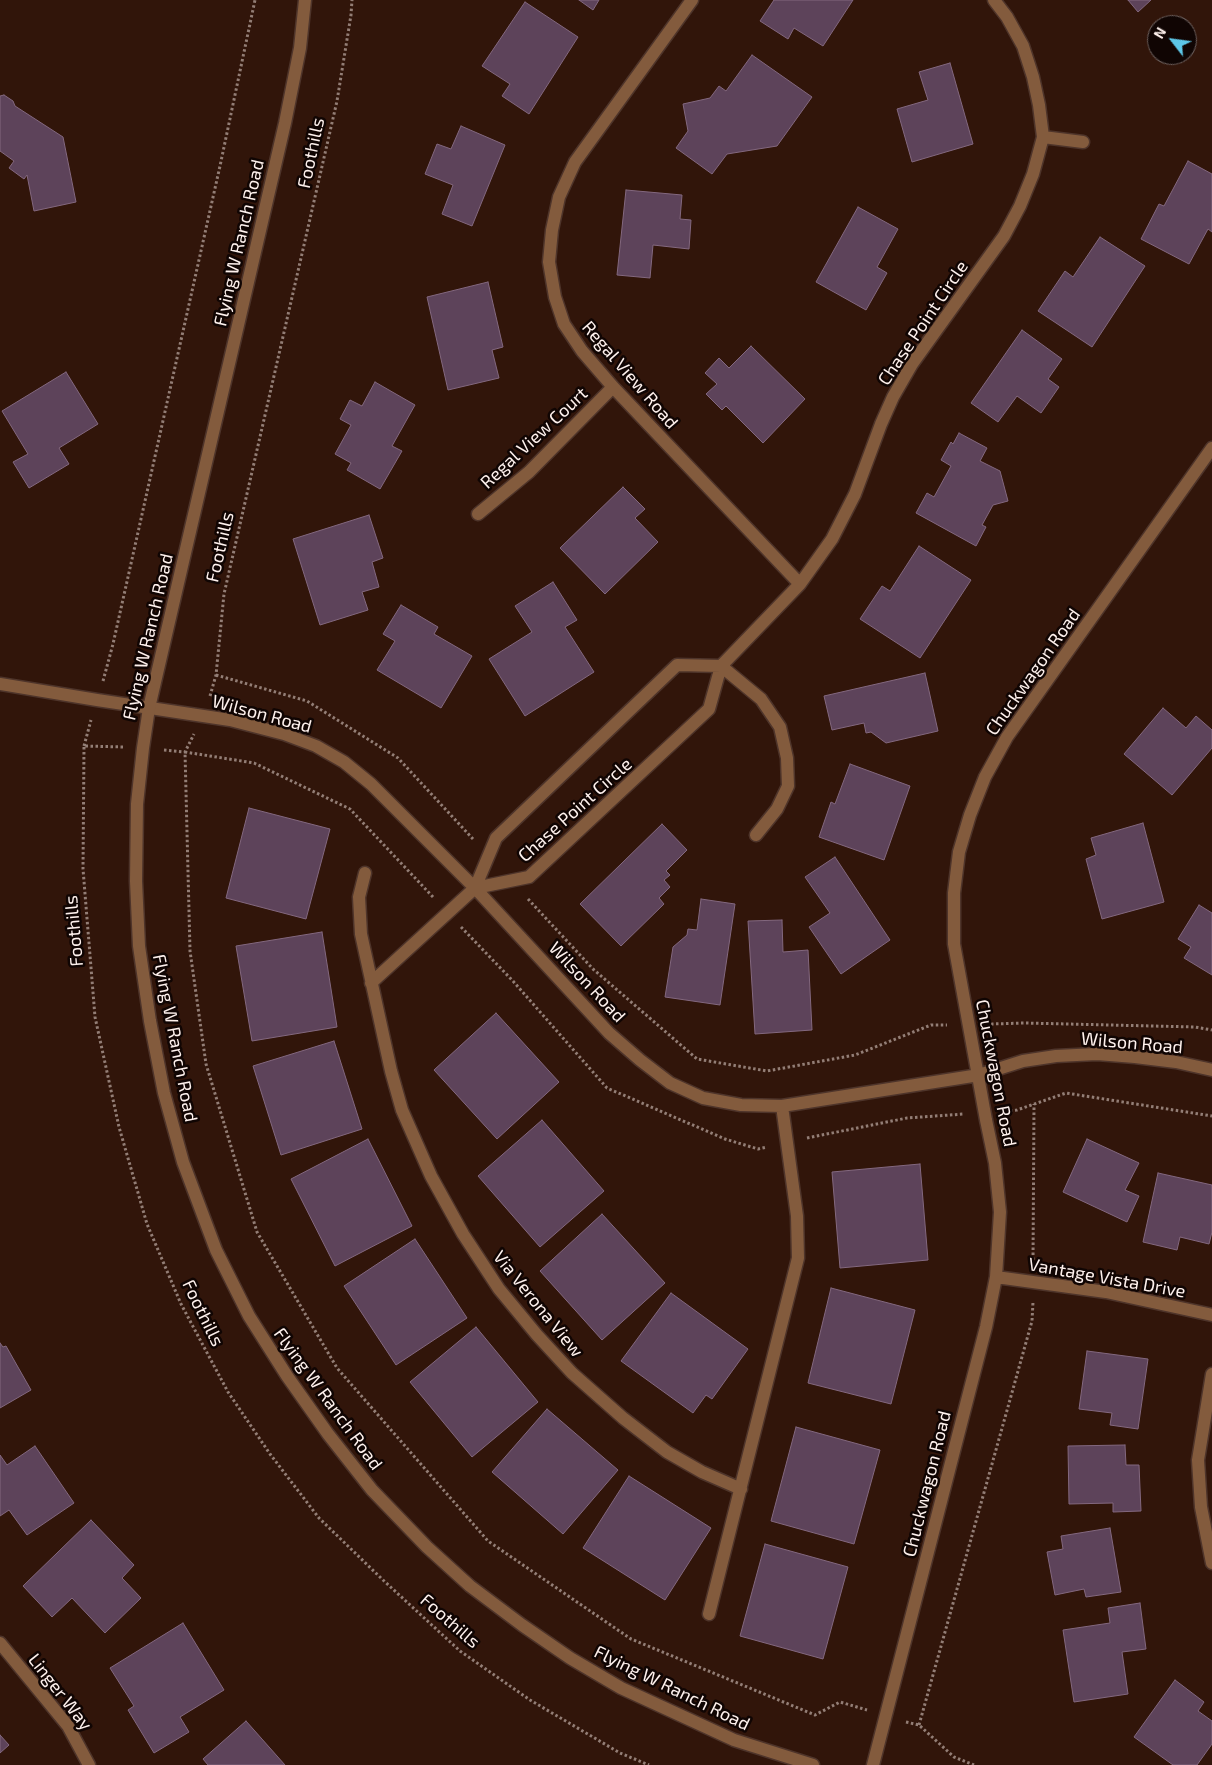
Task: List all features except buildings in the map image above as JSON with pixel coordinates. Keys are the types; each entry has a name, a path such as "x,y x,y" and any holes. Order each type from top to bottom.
{"street":[{"name":"Flying W Ranch Road","path":"305,0 300,48 285,123 149,708 137,804 136,881 139,946 150,1022 164,1093 183,1162 216,1250 249,1316 286,1376 372,1490 442,1560 470,1586 522,1625 570,1658 621,1688 734,1740 813,1765"},
{"name":"Regal View Road","path":"692,0 575,162 559,196 552,230 549,262 555,297 564,324 582,351 613,387 800,584"},
{"name":"Chase Point Circle","path":"476,888 529,877 709,710 721,666 800,584 832,539 855,494 893,396 912,364 1004,236 1020,206 1033,174 1043,137 1033,77 1023,46 994,0"},
{"path":"1043,137 1083,142"},
{"name":"Regal View Court","path":"478,514 529,472 613,387"},
{"name":"Chuckwagon Road","path":"873,1765 983,1337 996,1278 1000,1212 995,1163 954,944 954,893 959,852 970,815 985,777 1007,737 1212,448"},
{"name":"Chase Point Circle","path":"476,888 496,838 677,666 721,666"},
{"path":"721,666 761,700 780,727 787,758 788,786 777,809 756,835"},
{"name":"Wilson Road","path":"0,684 230,720 284,734 316,746 344,762 371,784 476,888 610,1033 640,1060 670,1083 703,1098 741,1105 782,1106 979,1075 1023,1061 1056,1056 1097,1054 1152,1059 1212,1070"},
{"name":"Via Verona View","path":"364,873 359,897 361,925 371,983 391,1071 402,1110 431,1176 463,1234 499,1289 572,1373 623,1418 667,1452 702,1472 741,1489"},
{"path":"371,983 476,888"},
{"path":"709,1614 798,1258 797,1216 782,1106"},
{"name":"Vantage Vista Drive","path":"996,1278 1106,1292 1212,1315"},
{"path":"1212,1374 1198,1460 1201,1507 1212,1563"},
{"name":"Linger Way","path":"0,1643 68,1726 89,1765"}],"path":[{"name":"Foothills","path":"254,0 218,176 113,644 84,746 83,869 96,1017 119,1126 147,1224 181,1304 228,1392 270,1454 319,1518 460,1651 530,1700 620,1753 649,1765"},
{"name":"Foothills","path":"185,752 203,716 216,675 224,594 337,101 352,16 352,0"},
{"path":"216,675 307,701 398,758 488,856"},
{"path":"84,746 143,748 185,752 254,763 350,809 512,980 607,1088 725,1138 758,1149 907,1118 1018,1110 1066,1093 1212,1116"},
{"path":"185,752 190,951 206,1064 258,1232 337,1368 488,1542 632,1639 815,1715 840,1702 919,1725 954,1757 974,1765"},
{"path":"512,881 593,968 697,1060 767,1071 855,1055 931,1026 1024,1023 1185,1026 1212,1030"},
{"path":"919,1725 1032,1322 1034,1104"}]}
